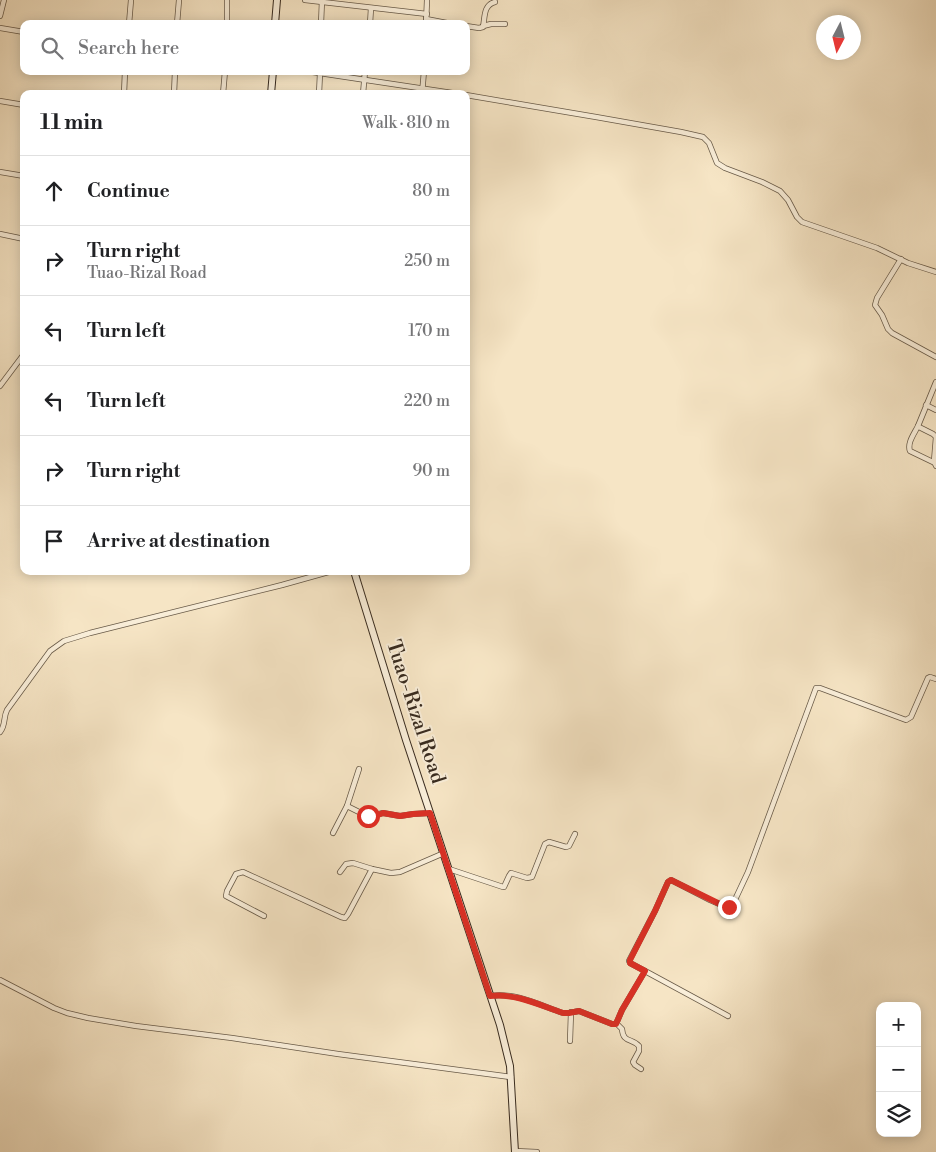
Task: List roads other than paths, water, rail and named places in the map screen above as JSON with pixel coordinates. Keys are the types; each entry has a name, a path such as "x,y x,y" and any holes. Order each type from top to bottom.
{"main road":[{"path":"276,20 277,0"},
{"path":"272,90 273,75"},
{"name":"Tuao-Rizal Road","path":"355,575 406,740 506,1049 511,1077 515,1152"}],"street":[{"path":"0,16 4,0"},
{"path":"129,20 131,0"},
{"path":"177,20 179,0"},
{"path":"227,20 228,0"},
{"path":"305,0 371,8 426,19 427,0"},
{"path":"321,20 322,1"},
{"path":"483,26 486,9 489,4 495,2"},
{"path":"370,20 371,8"},
{"path":"470,27 482,28 491,24 505,24"},
{"path":"0,28 20,31"},
{"path":"124,90 125,75"},
{"path":"174,90 175,75"},
{"path":"223,90 225,75"},
{"path":"319,90 320,75"},
{"path":"339,75 435,90"},
{"path":"363,90 364,75"},
{"path":"423,88 424,75"},
{"path":"470,96 703,137 709,143 717,163 780,191 788,200 796,217 802,222 877,248 908,263 936,272"},
{"path":"0,101 20,104"},
{"path":"0,172 20,175"},
{"path":"0,234 20,238"},
{"path":"901,259 877,298 876,305 892,333 936,357"},
{"path":"0,386 20,359"},
{"path":"918,426 936,437 935,465 910,451 909,444 936,382"},
{"path":"926,405 936,410"},
{"path":"0,732 4,727 7,710 50,651 64,641 319,575"},
{"path":"728,1016 630,963 669,881 673,881 726,907 733,904 748,872 816,688 906,720 911,717 928,678 936,679"},
{"path":"333,833 347,806 359,769"},
{"path":"347,806 371,816 383,813 400,816 430,813"},
{"path":"449,869 503,887 511,873 527,878 532,876 546,844 549,842 568,846 575,834"},
{"path":"340,872 349,863 391,873 400,872 444,853"},
{"path":"264,916 226,896 237,873 243,872 345,918 372,869"},
{"path":"616,1023 645,971"},
{"path":"0,980 54,1008 88,1018 511,1077"},
{"path":"490,996 498,995 526,999 563,1013 579,1011 612,1024 616,1023 622,1029 625,1039 639,1046 633,1062 642,1069"},
{"path":"570,1041 571,1012"},
{"path":"515,1152 537,1152"}]}
